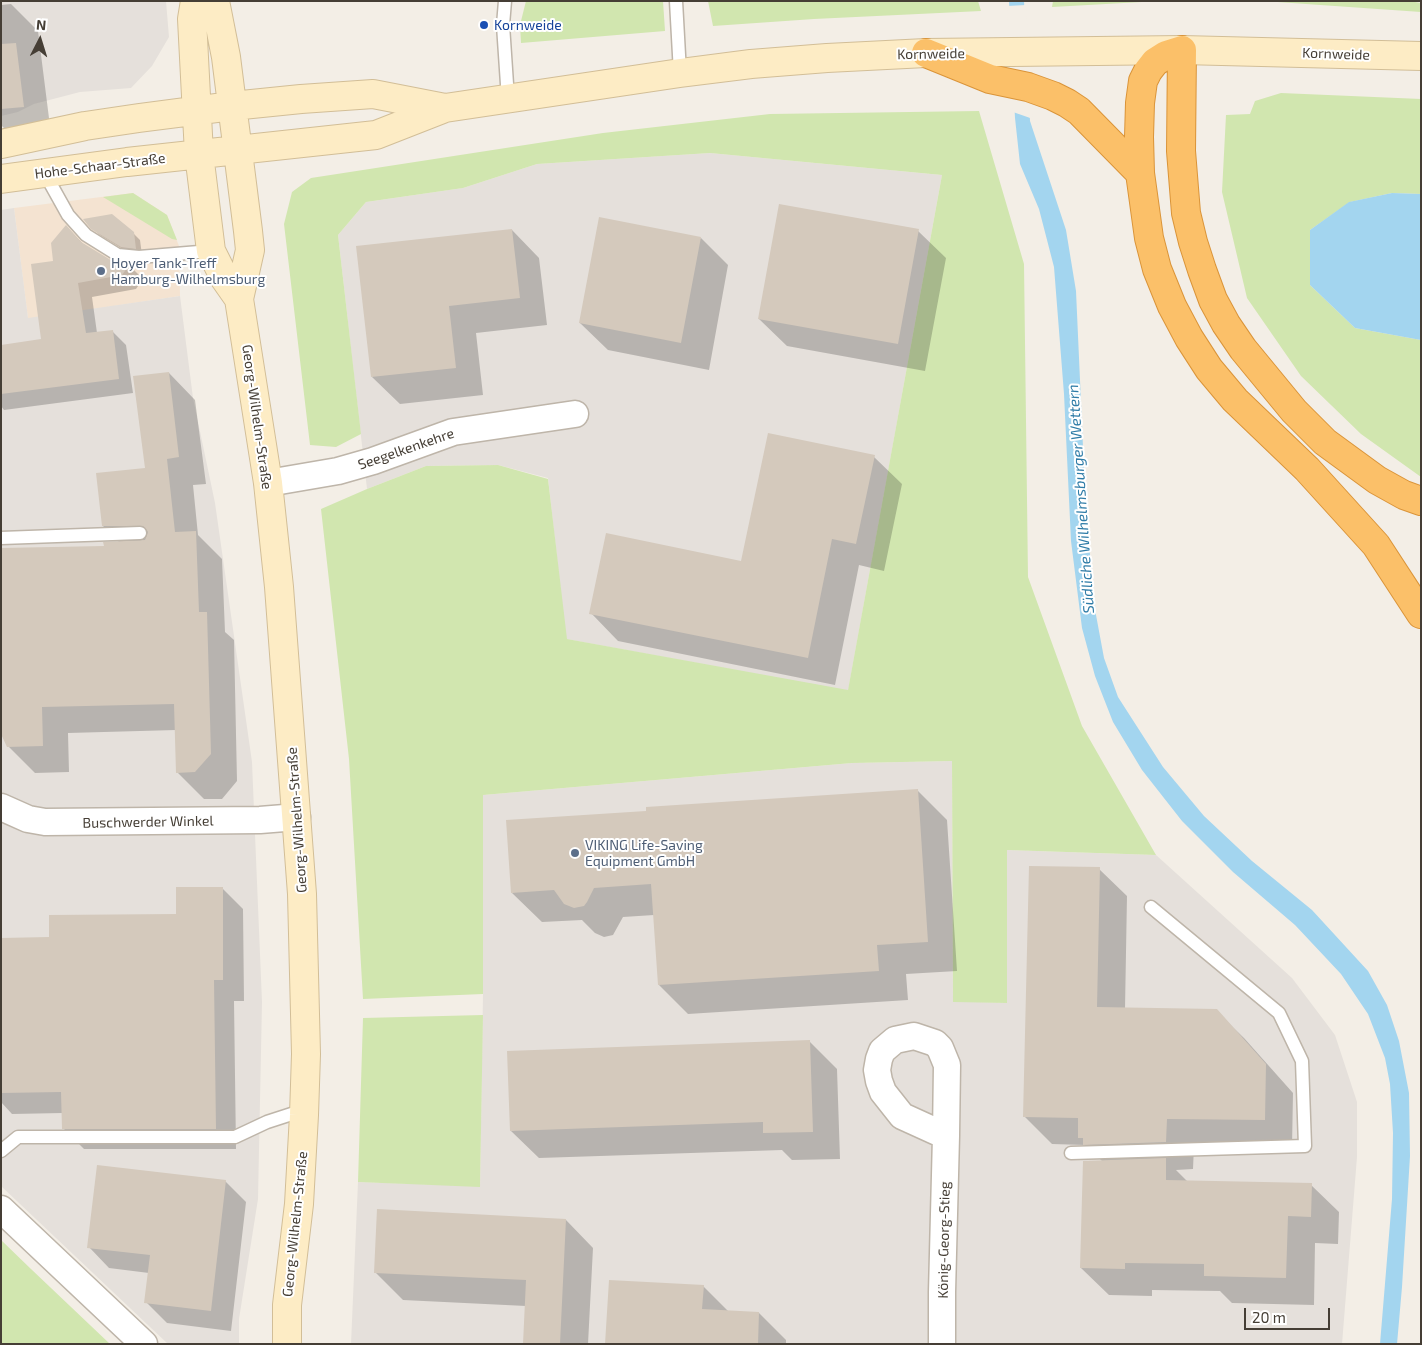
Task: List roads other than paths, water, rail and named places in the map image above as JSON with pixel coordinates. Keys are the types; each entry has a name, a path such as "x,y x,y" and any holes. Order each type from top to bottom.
{"highway":[{"path":"1421,502 1377,480 1325,442 1294,411 1244,349 1222,316 1202,270 1186,213 1181,151 1182,50 1166,55 1155,62 1148,71 1140,94 1140,173 1157,269 1172,306 1189,338 1209,369 1235,400 1307,469 1376,545 1421,614"},
{"path":"926,53 990,79 1038,90 1053,96 1079,111 1140,173"}],"main road":[{"name":"Georg-Wilhelm-Straße","path":"195,1 192,19 196,110 199,154 211,251 225,279 239,299"},
{"name":"Georg-Wilhelm-Straße","path":"215,1 223,41 250,250 239,299 268,483 279,587 302,894 306,1054 299,1204 287,1305 287,1344"},
{"name":"Kornweide","path":"199,154 376,135 445,108 751,64 827,58 988,52 1182,50 1421,56"},
{"name":"Kornweide","path":"196,110 373,94 445,108"},
{"path":"1,144 85,126 196,110"},
{"name":"Hohe-Schaar-Straße","path":"1,178 199,154"}],"street":[{"name":"Seegelkenkehre","path":"268,483 338,471 373,461 452,432 575,414"},
{"name":"Buschwerder Winkel","path":"1,807 28,819 45,822 251,820 297,817"},
{"name":"König-Georg-Stieg","path":"942,1344 946,1136"},
{"path":"1,1209 144,1344"}],"lane":[{"path":"505,1 503,25 508,99"},
{"path":"676,1 680,73"},
{"path":"44,172 68,215 86,234 118,255 139,257 211,251"},
{"path":"1,538 140,533"},
{"path":"1071,1153 1305,1146 1302,1061 1278,1013 1151,907"},
{"path":"1,1151 18,1137 236,1137 267,1122 304,1110"}],"water":[{"name":"Südliche Wilhelmsburger Wettern","path":"1009,1 1024,1 1030,121 1066,230 1076,291 1086,514 1096,615 1104,658 1118,697 1163,767 1204,816 1252,861 1312,910 1368,971 1387,1005 1399,1041 1409,1093 1410,1156 1397,1344 1380,1344 1392,1199 1393,1133 1390,1084 1385,1058 1368,1014 1341,974 1295,925 1233,872 1182,821 1142,770 1113,722 1095,676 1082,628 1071,541 1064,394 1054,267 1039,209 1020,164 1015,118"},
{"path":"1392,193 1421,194 1421,340 1355,328 1310,285 1310,230 1349,202"}],"place":[{"name":"Kornweide","path":"484,25"},
{"name":"Hoyer Tank-Treff Hamburg-Wilhelmsburg","path":"101,271"},
{"name":"VIKING Life-Saving Equipment GmbH","path":"575,853"}]}
